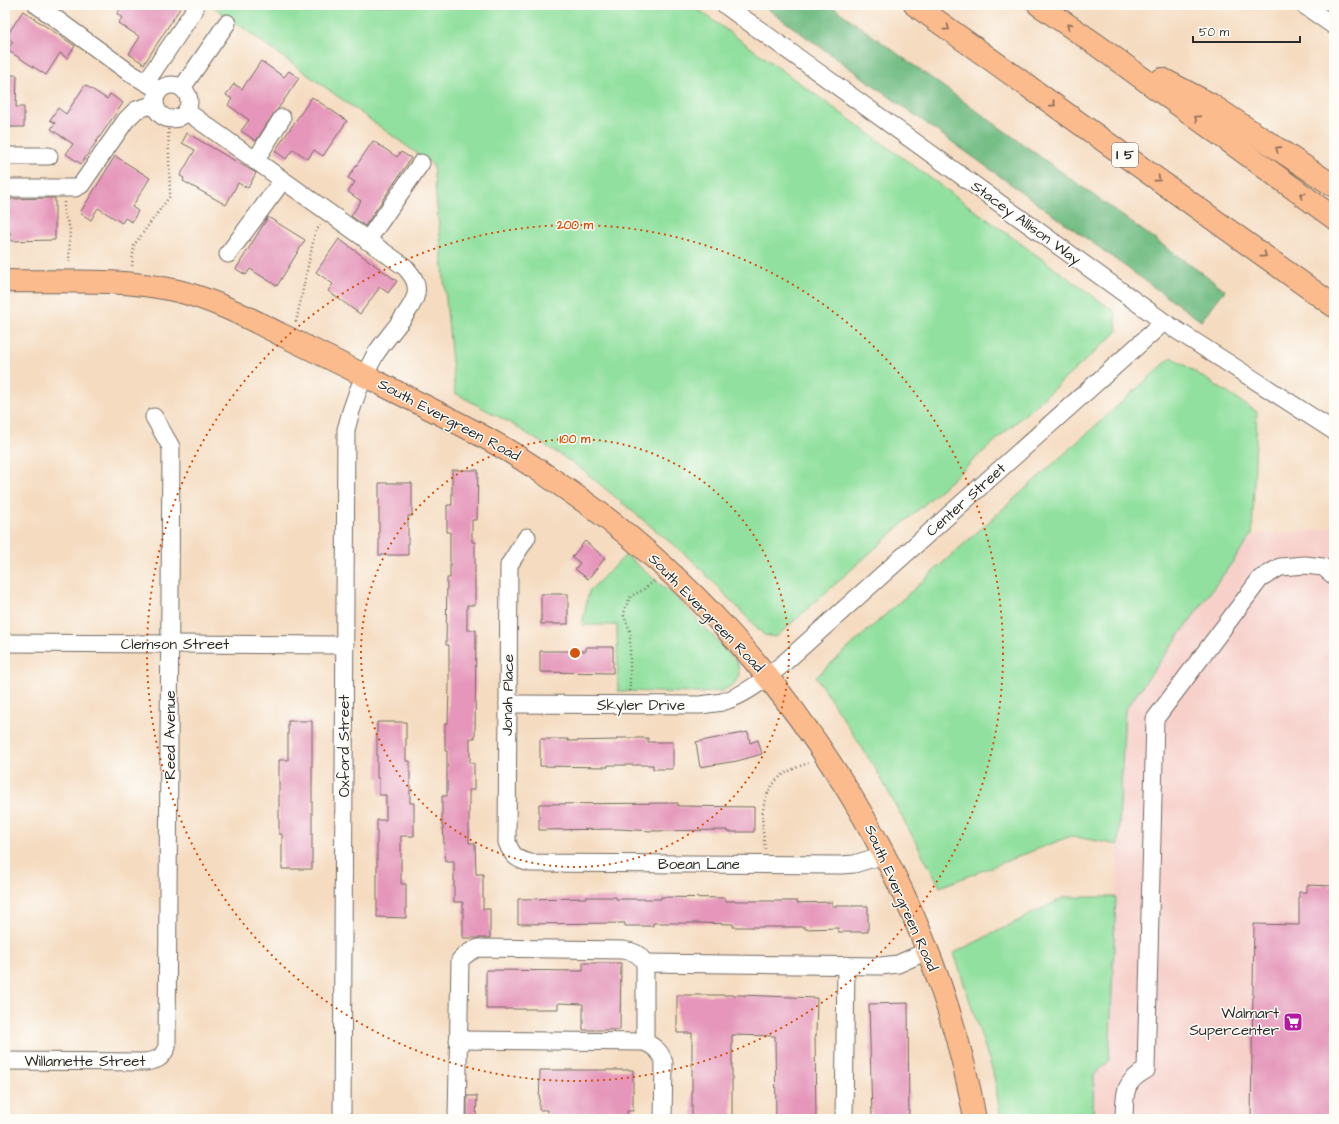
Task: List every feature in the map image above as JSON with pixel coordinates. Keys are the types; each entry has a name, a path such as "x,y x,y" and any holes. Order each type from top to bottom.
{"main road":[{"name":"I 5","path":"915,5 1334,306"},
{"path":"1039,5 1094,43 1334,218"},
{"path":"1094,43 1210,104 1334,186"},
{"name":"South Evergreen Road","path":"5,281 129,284 162,288 196,296 226,308 289,338 486,438 537,469 592,507 647,552 689,592 767,677 810,733 852,798 884,855 937,978 957,1038 975,1119"}],"street":[{"path":"37,5 130,72 153,92 159,113 168,118 175,118 181,116 186,111 189,103 187,95 182,88 174,85 166,86 153,92"},
{"name":"Stacey Allison Way","path":"725,5 1164,322 1334,431"},
{"path":"1304,5 1334,26"},
{"path":"5,188 75,188 81,186 126,120 153,92 195,9"},
{"path":"182,88 227,23"},
{"name":"Oxford Street","path":"186,111 405,267 414,276 417,286 412,305 376,355 365,376 352,407 346,430 342,1119"},
{"path":"255,161 282,118"},
{"path":"5,156 49,156"},
{"path":"368,241 421,163"},
{"path":"228,254 283,180"},
{"name":"Center Street","path":"767,677 1046,430 1164,322"},
{"name":"Reed Avenue","path":"154,416 171,447 168,1037 167,1047 163,1056"},
{"name":"Jonah Place","path":"515,856 510,850 507,842 509,565 527,537"},
{"path":"1124,1119 1125,1092 1136,1076 1146,1070 1155,719 1260,579 1280,568 1305,565 1323,568 1334,576"},
{"name":"Clemson Street","path":"5,643 345,645"},
{"name":"Skyler Drive","path":"508,704 700,705 723,701 748,690 767,677"},
{"name":"Boean Lane","path":"515,856 521,861 531,863 854,864 884,855"},
{"path":"457,1119 460,960 472,950 480,948 623,950 640,954 645,963 645,1042"},
{"path":"645,963 881,966 898,964 926,951"},
{"path":"844,1119 846,965"},
{"path":"458,1040 645,1042 654,1047 662,1056 664,1063 663,1119"},
{"name":"Willamette Street","path":"5,1061 145,1062 155,1061 163,1056"}],"path":[{"path":"129,284 134,245 170,196 168,118"},
{"path":"61,188 64,198 64,214 70,228 68,282"},
{"path":"289,338 298,319 315,233 329,214"},
{"path":"630,705 630,631 624,616 625,608 631,596 643,590 666,570"},
{"path":"766,864 762,821 763,806 768,791 778,779 787,772 825,755"}],"shaded area":[{"path":"1334,522 1334,1119 1093,1119 1094,1075 1109,1061 1125,710 1252,535 1327,529"}],"green space":[{"path":"211,5 692,5 1115,312 1117,332 776,637 764,635 694,562 579,467 512,424 455,393 433,165"},
{"path":"762,5 830,5 1225,290 1201,321"},
{"path":"1172,357 1257,412 1252,535 1125,710 1118,845 1071,836 940,887 877,771 816,677"},
{"path":"626,555 680,601 738,663 739,675 734,684 722,691 700,693 618,691 617,625 582,625 589,591"},
{"path":"1065,897 1116,897 1109,1061 1094,1075 1093,1119 1001,1119 993,1072 954,953"}],"building":[{"path":"123,5 182,5 144,64 129,54 140,37 118,23 122,18 117,14"},
{"path":"23,11 75,46 67,58 60,53 46,75 7,50 13,42 6,37"},
{"path":"261,61 284,77 289,71 299,78 256,141 241,131 249,120 228,105 232,99 226,95 234,84 242,89"},
{"path":"5,75 17,75 16,107 24,107 24,127 5,127"},
{"path":"85,85 107,99 110,94 123,103 81,164 66,154 73,144 51,129 55,123 50,120 58,108 66,114"},
{"path":"312,97 347,121 323,156 314,150 308,159 293,149 286,159 275,151"},
{"path":"187,133 256,173 248,188 238,183 226,205 183,181 184,178 180,176 195,150 182,143"},
{"path":"373,141 397,157 401,152 411,158 365,226 351,216 361,201 348,192 355,182 348,178"},
{"path":"115,156 150,178 132,207 138,211 132,222 125,218 122,223 98,208 91,220 80,213"},
{"path":"55,198 55,240 11,241 10,232 5,232 5,199"},
{"path":"268,217 305,240 277,286 250,269 246,275 236,269"},
{"path":"339,239 397,281 388,293 380,287 360,314 328,291 333,284 316,272"},
{"path":"452,470 478,470 477,520 472,520 472,542 475,542 475,605 467,605 467,630 476,630 475,738 470,738 470,763 474,763 474,790 469,790 469,843 475,843 476,874 483,874 483,909 490,909 490,938 463,938 463,902 454,902 454,861 445,861 442,826 442,796 447,796 447,751 445,751 445,723 448,723 449,687 449,645 446,645 447,578 450,578 450,532 447,532 447,505 452,505"},
{"path":"379,483 412,483 412,516 408,516 408,555 379,555"},
{"path":"585,541 605,558 588,579 575,569 580,563 572,557"},
{"path":"541,594 568,594 568,624 541,624"},
{"path":"586,647 613,647 613,673 540,672 540,651 586,651"},
{"path":"288,721 312,721 312,869 282,869 282,834 279,834 279,760 288,760"},
{"path":"377,722 406,722 406,761 410,761 410,803 414,803 414,836 401,836 401,884 406,884 406,918 377,917 377,820 386,820 386,795 379,795 379,778 377,778"},
{"path":"748,732 750,743 758,740 762,754 737,761 700,767 696,742"},
{"path":"617,738 648,738 648,742 673,742 673,769 653,769 653,765 608,765 608,767 540,766 540,739 568,739 568,741 617,740"},
{"path":"678,803 678,806 754,807 754,832 727,832 727,830 539,830 539,804"},
{"name":"Walmart Supercenter","path":"1307,885 1334,886 1334,1119 1251,1119 1254,924 1299,925 1299,892 1307,892"},
{"path":"616,897 616,899 661,899 661,897 725,898 725,901 797,901 797,903 832,902 832,906 868,906 868,932 838,932 838,928 805,929 805,927 733,927 733,924 695,923 653,923 653,926 625,926 625,923 518,924 518,899"},
{"path":"583,963 621,963 620,1030 583,1030 583,1004 558,1003 558,1009 486,1009 486,970 583,971"},
{"path":"677,995 740,995 817,998 815,1036 816,1119 776,1119 775,1036 732,1035 732,1119 692,1119 692,1033 677,1033"},
{"path":"908,1003 909,1119 872,1119 869,1004"},
{"path":"540,1070 633,1070 633,1111 627,1111 627,1119 547,1119 547,1110 539,1110"},
{"path":"467,1096 477,1096 476,1119 467,1119"}],"place":[{"name":"Walmart Supercenter","path":"1293,1022"}]}
